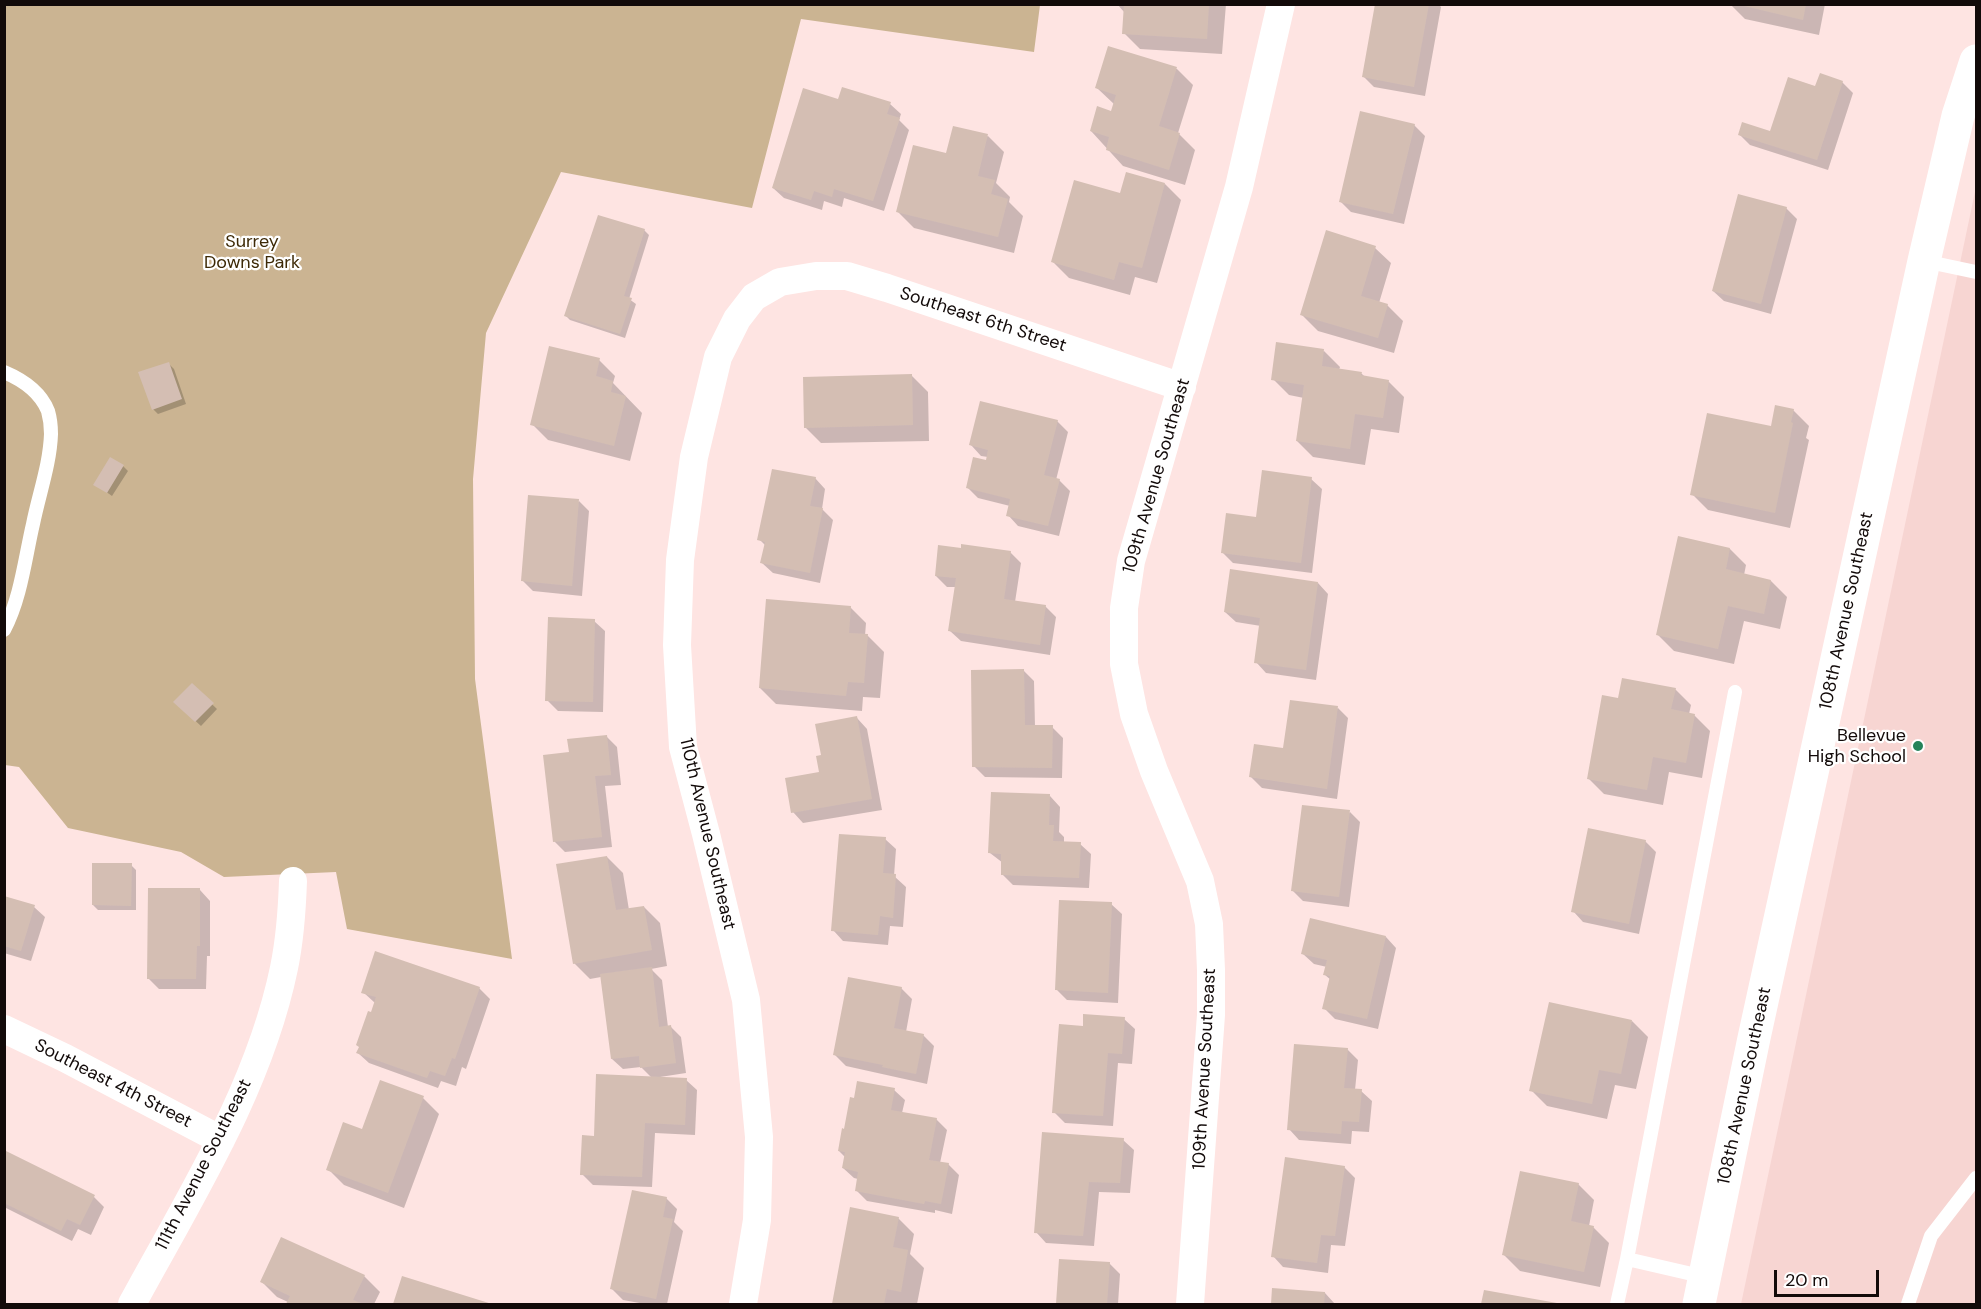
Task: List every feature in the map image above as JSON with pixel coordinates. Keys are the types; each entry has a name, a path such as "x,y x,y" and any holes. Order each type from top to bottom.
{"street":[{"name":"109th Avenue Southeast","path":"1190,1305 1211,1015 1209,924 1200,881 1154,771 1134,714 1124,664 1124,608 1131,561 1239,187 1281,4"},
{"name":"108th Avenue Southeast","path":"1702,1291 1754,1038 1924,261 1958,116 1977,61"},
{"name":"Southeast 6th Street","path":"780,282 816,276 847,276 1182,387"},
{"name":"110th Avenue Southeast","path":"743,1305 757,1220 759,1137 746,1000 683,747 677,645 680,560 694,457 718,357 737,319 754,297 780,282"},
{"name":"111th Avenue Southeast","path":"132,1305 221,1140 251,1075 273,1014 285,967 292,915 293,881"},
{"name":"Southeast 4th Street","path":"4,1029 65,1058 221,1140"}],"lane":[{"path":"1924,261 1977,272"},
{"path":"4,372 19,378 41,399 48,411 51,435 15,600 4,630"},
{"path":"1617,1305 1735,692"},
{"path":"1908,1305 1931,1236 1977,1178"},
{"path":"1627,1259 1702,1291"}],"shaded area":[{"name":"Bellevue High School","path":"1976,187 1976,1304 1741,1304"}],"green space":[{"name":"Surrey Downs Park","path":"5,5 1040,5 1034,52 801,19 752,208 561,172 486,333 473,479 475,679 512,959 347,929 336,872 224,877 181,852 68,828 19,767 5,765"}],"building":[{"path":"1124,4 1209,4 1207,39 1122,34"},
{"path":"1375,4 1429,4 1414,87 1362,77"},
{"path":"1736,4 1806,4 1803,20"},
{"path":"1108,46 1177,67 1159,126 1180,133 1169,170 1106,150 1109,137 1090,131 1097,106 1111,111 1116,95 1095,88"},
{"path":"1820,73 1843,81 1817,160 1738,135 1742,122 1770,131 1788,77 1815,86"},
{"path":"842,87 891,102 887,114 900,118 873,201 834,189 832,197 814,191 811,200 772,188 803,88 838,99"},
{"path":"1360,111 1415,124 1393,214 1339,202"},
{"path":"953,126 988,134 978,176 995,180 991,194 1008,199 998,237 896,212 913,145 946,153"},
{"path":"1126,172 1165,183 1142,268 1119,262 1114,280 1051,262 1074,180 1120,193"},
{"path":"1738,194 1787,207 1761,304 1712,291"},
{"path":"598,215 645,229 624,296 632,298 620,334 564,316"},
{"path":"1326,230 1376,246 1361,296 1388,304 1378,338 1300,315"},
{"path":"1276,342 1324,349 1322,366 1362,372 1361,375 1389,380 1383,418 1355,414 1350,449 1296,441 1304,385 1271,380"},
{"path":"549,346 600,358 596,376 613,381 611,392 626,396 614,446 530,425"},
{"path":"169,362 182,399 152,410 138,372"},
{"path":"912,374 913,425 804,428 803,377"},
{"path":"980,401 1058,420 1044,475 1060,479 1048,526 1006,516 1010,499 966,488 973,457 986,460 988,450 969,445"},
{"path":"1775,405 1794,409 1775,513 1690,495 1707,413 1771,426"},
{"path":"110,457 124,465 107,493 93,485"},
{"path":"772,469 816,477 810,506 823,508 810,573 760,563 765,542 757,540"},
{"path":"1262,470 1312,477 1301,563 1221,553 1226,513 1256,517"},
{"path":"528,495 579,499 572,586 521,581"},
{"path":"1678,536 1730,548 1726,569 1771,580 1764,614 1728,606 1718,649 1656,635"},
{"path":"961,544 1011,551 1004,599 1046,605 1040,645 948,631 956,578 935,576 938,545 961,548"},
{"path":"1230,569 1318,582 1306,670 1254,663 1260,618 1224,612"},
{"path":"766,599 851,606 849,633 868,634 864,683 848,682 846,696 759,688"},
{"path":"548,617 595,619 593,702 545,701"},
{"path":"1024,669 1025,725 1053,725 1052,768 972,767 971,670"},
{"path":"1622,678 1676,688 1671,709 1695,714 1686,763 1653,757 1647,790 1587,779 1602,695 1618,698"},
{"path":"192,683 214,703 195,722 173,702"},
{"path":"1290,700 1338,706 1327,789 1249,777 1254,744 1283,748"},
{"path":"857,716 872,799 791,813 785,778 819,772 816,756 821,755 815,724"},
{"path":"607,735 611,775 595,776 602,837 553,842 543,755 569,752 567,739"},
{"path":"991,792 1050,794 1049,825 1054,825 1053,841 1081,842 1079,878 1001,875 1001,854 988,853"},
{"path":"1302,805 1350,810 1339,897 1291,891"},
{"path":"1588,828 1646,840 1629,924 1571,912"},
{"path":"839,834 886,837 883,873 896,874 893,918 880,916 878,935 831,931"},
{"path":"607,856 616,910 644,906 652,950 573,964 556,864"},
{"path":"92,863 132,863 131,906 92,905"},
{"path":"148,888 200,888 200,946 197,946 196,979 147,979"},
{"path":"4,896 35,905 21,951 4,946"},
{"path":"1059,900 1112,902 1108,993 1055,990"},
{"path":"1310,918 1386,936 1367,1019 1322,1009 1330,976 1323,975 1327,960 1301,954"},
{"path":"375,951 480,987 455,1059 452,1058 445,1076 430,1071 427,1078 356,1053 359,1047 356,1045 368,1011 371,1012 376,997 361,993"},
{"path":"652,967 659,1027 671,1025 676,1063 640,1068 639,1056 611,1059 600,974"},
{"path":"848,977 902,987 894,1028 924,1034 916,1074 833,1055"},
{"path":"1549,1002 1632,1020 1621,1074 1599,1070 1592,1104 1529,1091"},
{"path":"1083,1014 1125,1017 1122,1054 1108,1053 1103,1116 1052,1113 1059,1024 1083,1026"},
{"path":"1294,1044 1348,1048 1344,1088 1362,1089 1359,1122 1342,1121 1341,1134 1287,1130"},
{"path":"596,1074 687,1078 685,1125 645,1123 642,1177 580,1175 582,1135 594,1136"},
{"path":"380,1080 424,1096 388,1193 326,1170 343,1122 362,1129"},
{"path":"857,1081 895,1088 891,1110 937,1118 929,1160 949,1163 941,1204 925,1201 924,1204 855,1191 858,1172 842,1168 845,1152 838,1151 850,1097 854,1098"},
{"path":"1042,1132 1124,1138 1120,1183 1089,1182 1083,1236 1034,1233"},
{"path":"4,1150 95,1195 80,1225 67,1219 61,1231 4,1203"},
{"path":"1285,1157 1345,1166 1335,1236 1321,1235 1317,1263 1271,1257"},
{"path":"1520,1171 1579,1183 1571,1221 1594,1226 1584,1272 1502,1255"},
{"path":"632,1190 667,1197 663,1217 673,1219 656,1299 610,1289"},
{"path":"850,1207 899,1217 893,1247 908,1250 901,1292 887,1289 884,1304 832,1304"},
{"path":"281,1237 365,1275 353,1300 363,1304 286,1304 290,1296 260,1282"},
{"path":"1059,1259 1110,1262 1107,1304 1056,1304"},
{"path":"402,1276 492,1304 393,1304"},
{"path":"1272,1288 1325,1292 1324,1304 1271,1304"},
{"path":"1484,1290 1557,1303 1557,1304 1481,1304"}],"place":[{"name":"Bellevue High School","path":"1918,746"}]}
